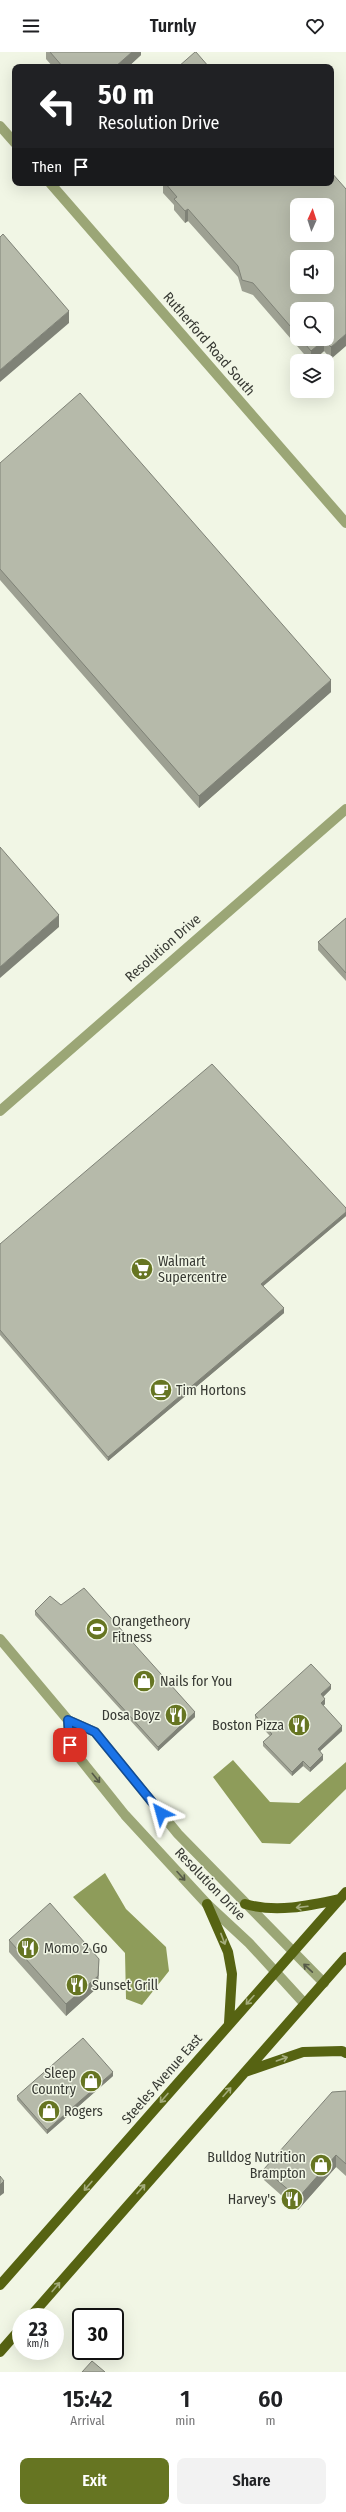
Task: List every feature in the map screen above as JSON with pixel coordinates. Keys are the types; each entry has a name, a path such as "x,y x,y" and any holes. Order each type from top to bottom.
{"main road":[{"path":"244,1904 263,1910 302,1907 343,1896"},
{"name":"Steeles Avenue East","path":"0,2285 229,2023 343,1896"},
{"path":"206,1904 228,1952 232,1974 229,2023"},
{"path":"38,2308 304,2003 346,1957"},
{"path":"245,2072 303,2052 342,2051 346,2053"},
{"path":"0,2352 12,2338"}],"street":[{"path":"0,126 12,140"},
{"name":"Rutherford Road South","path":"53,186 346,523"},
{"name":"Resolution Drive","path":"0,1111 346,809"},
{"name":"Resolution Drive","path":"0,1639 68,1720 95,1732 178,1834 292,1953 324,1982"},
{"name":"Resolution Drive","path":"68,1720 70,1745 125,1815 206,1904 249,1942 304,2003"}],"shaded area":[{"path":"233,1760 270,1802 299,1803 346,1762 346,1789 290,1844 262,1843 213,1777"},
{"path":"105,1873 126,1909 166,1947 169,1971 142,2005 126,1999 125,1953 73,1897"}],"building":[{"path":"50,52 132,52 118,64 60,64"},
{"path":"196,52 206,64 181,64"},
{"path":"334,175 346,189 346,334 334,344 334,302 290,302 290,326 253,283 242,280 238,266 188,209 185,211 174,199 177,197 168,186 334,186"},
{"path":"3,234 69,311 0,370 0,237"},
{"path":"307,346 317,346 311,351"},
{"path":"80,393 331,680 199,796 0,569 0,463"},
{"path":"0,847 59,915 0,967"},
{"path":"346,918 346,973 318,942"},
{"name":"Walmart Supercentre","path":"212,1064 346,1208 346,1212 261,1284 284,1308 108,1457 0,1330 0,1244"},
{"path":"84,1588 195,1712 158,1747 35,1611 50,1596 61,1605"},
{"name":"Boston Pizza","path":"311,1664 331,1685 321,1694 325,1699 321,1703 342,1726 318,1749 323,1755 310,1768 303,1761 292,1772 263,1742 272,1734 255,1715"},
{"path":"50,1903 99,1959 98,1976 66,2004 9,1940"},
{"path":"83,2038 113,2072 47,2130 17,2096"},
{"path":"346,2091 346,2164 336,2155 298,2198 264,2169 332,2092"},
{"path":"0,2176 4,2181 0,2185"},
{"path":"92,2361 105,2372 82,2372"}],"place":[{"name":"Walmart Supercentre","path":"142,1269"},
{"name":"Tim Hortons","path":"161,1390"},
{"name":"Orangetheory Fitness","path":"97,1629"},
{"name":"Nails for You","path":"144,1681"},
{"name":"Dosa Boyz","path":"176,1715"},
{"name":"Boston Pizza","path":"299,1725"},
{"name":"Momo 2 Go","path":"28,1948"},
{"name":"Sunset Grill","path":"77,1985"},
{"name":"Sleep Country","path":"91,2081"},
{"name":"Rogers","path":"49,2111"},
{"name":"Bulldog Nutrition Brampton","path":"321,2165"},
{"name":"Harvey's","path":"292,2199"}],"route":[{"path":"70,1745 68,1720 95,1732 161,1813"}]}
